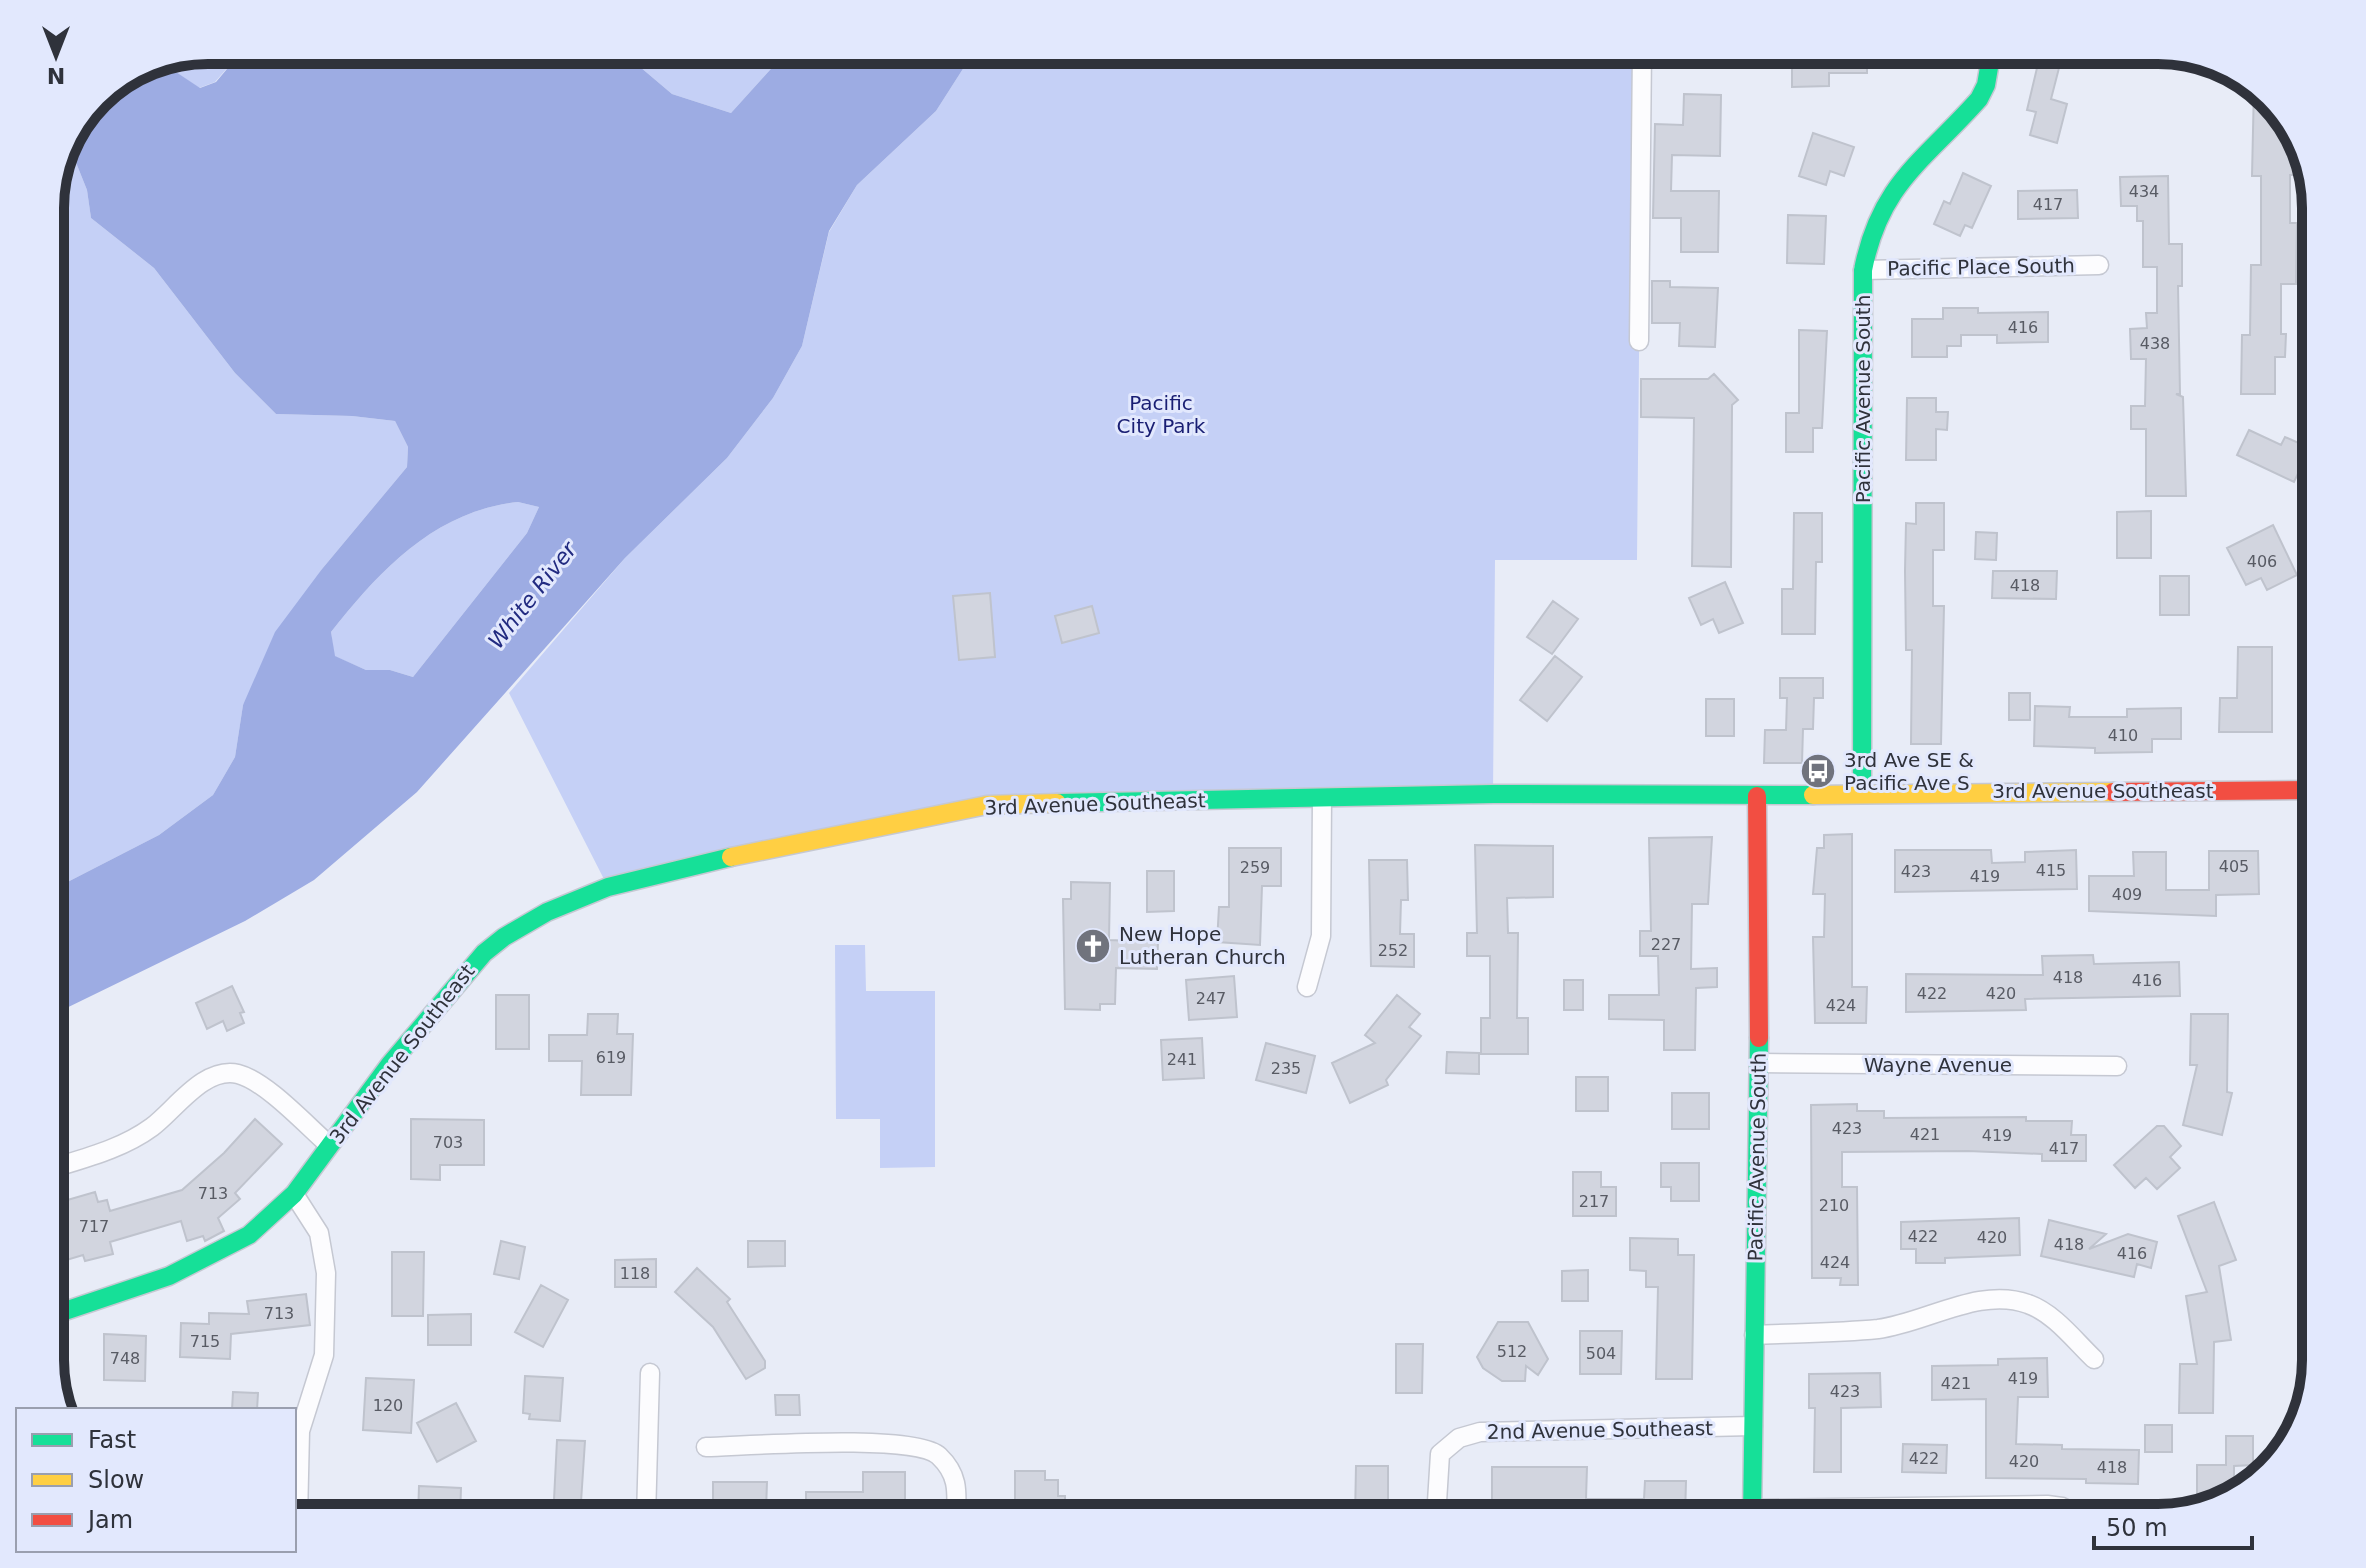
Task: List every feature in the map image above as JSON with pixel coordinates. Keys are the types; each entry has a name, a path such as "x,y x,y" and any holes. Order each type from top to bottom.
{"street":[{"path":"1639,341 1642,64"},
{"name":"Pacific Avenue South","path":"1862,793 1863,270 1866,241 1880,207 1907,170 1979,99 1986,85 1990,64"},
{"name":"Pacific Place South","path":"1863,270 2099,265"},
{"name":"3rd Avenue Southeast","path":"64,1312 157,1281 221,1251 275,1215 390,1064 484,953 524,924 608,887 665,871 981,805 1493,794 1757,796 2302,790"},
{"name":"Pacific Avenue South","path":"1752,1504 1759,1063 1757,796"},
{"path":"1307,987 1321,936 1322,798"},
{"name":"Wayne Avenue","path":"1759,1063 2117,1066"},
{"path":"64,1164 126,1143 204,1083 228,1074 247,1078 329,1145"},
{"path":"294,1194 319,1233 326,1273 324,1355 300,1431 298,1504"},
{"path":"1754,1335 1877,1329 1980,1302 2006,1299 2026,1303 2044,1312 2094,1359"},
{"path":"646,1504 650,1373"},
{"name":"2nd Avenue Southeast","path":"1437,1504 1440,1454 1449,1444 1480,1432 1753,1426"},
{"path":"706,1447 898,1442 937,1453 957,1479 956,1504"}],"green space":[{"path":"231,64 215,82 199,88 171,69 189,65"},
{"path":"637,64 775,64 731,113 672,94"},
{"name":"Pacific City Park","path":"966,64 1642,64 1637,560 1495,560 1493,794 981,805 608,887 509,693 625,558 727,458 773,398 802,346 829,232 857,185 936,111"},
{"path":"74,157 87,190 91,218 154,268 235,373 276,414 352,416 395,421 408,447 407,467 322,569 243,705 235,757 213,795 159,835 64,884 64,199"},
{"path":"518,502 539,507 527,533 413,677 390,670 366,670 334,656 331,632 369,587 412,547 461,517"},
{"path":"835,945 865,945 866,991 935,991 935,1167 880,1168 880,1119 836,1119"}],"water":[{"name":"White River","path":"231,64 637,64 672,94 731,113 775,64 966,64 936,111 857,185 829,231 802,346 773,398 727,458 625,558 417,792 314,880 245,921 64,1009 64,884 159,835 213,795 235,757 243,705 275,632 322,569 407,467 408,447 395,421 352,416 276,414 235,373 154,268 91,218 87,190 74,157 94,120 106,106 136,83 171,69 200,88 216,82","holes":["518,502 539,507 527,533 413,677 390,670 366,670 335,656 331,632 390,566 435,531 461,517"]}],"building":[{"path":"1792,64 1867,64 1867,73 1829,73 1829,86 1792,87"},
{"path":"2033,64 2062,64 2051,99 2067,104 2057,143 2030,135 2036,112 2027,110 2037,68 2033,68"},
{"path":"1684,94 1721,95 1720,156 1672,155 1671,191 1719,191 1718,252 1681,252 1681,218 1653,218 1655,124 1683,125"},
{"path":"2254,101 2278,128 2298,175 2290,175 2290,223 2297,223 2296,284 2281,284 2281,334 2286,334 2285,357 2275,357 2275,394 2241,394 2242,335 2250,335 2251,265 2261,265 2261,176 2252,176"},
{"path":"1813,133 1854,147 1844,176 1830,171 1826,185 1799,176"},
{"path":"1963,173 1991,186 1972,228 1965,225 1960,236 1934,224 1944,201 1950,204"},
{"path":"2168,176 2169,244 2182,244 2182,286 2178,286 2180,394 2176,394 2183,397 2186,496 2146,496 2146,429 2131,429 2131,406 2145,406 2146,359 2131,359 2130,329 2147,328 2146,313 2157,313 2157,267 2143,267 2143,221 2137,221 2137,206 2121,206 2120,177"},
{"path":"2077,190 2078,218 2018,219 2018,191"},
{"path":"1788,215 1826,216 1824,264 1787,263"},
{"path":"1652,281 1670,281 1670,287 1718,288 1715,347 1679,346 1680,323 1652,323"},
{"path":"1943,308 1978,308 1978,313 2048,312 2048,342 1997,343 1997,335 1961,335 1961,346 1947,346 1947,357 1912,357 1912,319 1943,319"},
{"path":"1799,330 1827,331 1822,428 1813,428 1813,452 1786,452 1786,413 1799,413"},
{"path":"1714,374 1738,400 1732,405 1731,567 1692,566 1694,418 1641,417 1641,379 1708,379"},
{"path":"1907,398 1936,398 1936,412 1948,412 1947,430 1936,429 1936,460 1906,460"},
{"path":"2249,430 2281,445 2285,437 2302,444 2302,465 2294,482 2237,455"},
{"path":"1916,503 1944,503 1944,550 1933,550 1933,606 1944,606 1941,744 1911,744 1912,650 1906,650 1905,571 1906,523 1916,524"},
{"path":"2151,511 2151,558 2117,558 2117,512"},
{"path":"1794,513 1822,513 1822,562 1816,562 1815,634 1782,634 1782,589 1793,589"},
{"path":"2273,525 2297,575 2267,590 2261,578 2246,585 2227,548"},
{"path":"1976,532 1997,533 1996,560 1975,559"},
{"path":"1993,571 2057,571 2056,599 1992,598"},
{"path":"2160,576 2189,576 2189,615 2160,615"},
{"path":"1725,582 1743,623 1719,633 1713,619 1701,625 1689,598"},
{"path":"990,593 995,657 959,660 953,596"},
{"path":"1553,601 1578,619 1552,654 1527,637"},
{"path":"1092,606 1099,633 1062,643 1055,616"},
{"path":"2238,647 2272,647 2272,732 2219,732 2220,698 2237,698"},
{"path":"1555,656 1582,677 1547,721 1520,700"},
{"path":"1780,678 1823,678 1823,698 1814,698 1813,729 1803,729 1802,763 1764,763 1765,730 1786,730 1787,698 1780,698"},
{"path":"2009,693 2030,693 2030,720 2009,720"},
{"path":"1706,699 1734,699 1734,736 1706,736"},
{"path":"2035,706 2070,707 2069,717 2127,717 2127,709 2181,708 2181,739 2152,739 2152,752 2095,753 2095,748 2034,746"},
{"path":"1852,834 1852,987 1867,987 1866,1023 1815,1023 1813,937 1824,937 1825,894 1813,894 1817,848 1824,848 1824,835"},
{"path":"1712,837 1708,904 1692,904 1691,969 1717,968 1717,987 1696,988 1695,1050 1664,1050 1664,1020 1609,1019 1609,995 1659,995 1658,956 1640,956 1640,931 1651,931 1649,838"},
{"path":"1475,845 1553,846 1553,897 1507,898 1508,933 1518,933 1517,1018 1528,1018 1528,1054 1481,1054 1481,1018 1490,1018 1490,956 1467,956 1467,933 1477,933"},
{"path":"1229,848 1281,848 1281,886 1262,886 1260,945 1217,942 1219,907 1229,907"},
{"path":"1895,850 1991,850 1992,863 2025,862 2025,852 2076,850 2077,889 1895,892"},
{"path":"2209,851 2258,851 2259,894 2216,895 2216,916 2089,911 2089,876 2134,876 2133,852 2166,852 2166,890 2209,890"},
{"path":"1369,860 1407,860 1408,900 1401,900 1400,934 1414,934 1414,967 1371,966"},
{"path":"1147,871 1174,871 1174,911 1147,912"},
{"name":"New Hope Lutheran Church","path":"1071,882 1110,883 1109,940 1158,942 1157,969 1116,968 1115,1004 1100,1004 1100,1010 1065,1009 1063,899 1071,899"},
{"path":"2093,955 2094,964 2179,962 2180,996 2025,999 2026,1010 1906,1012 1906,974 2043,975 2042,956"},
{"path":"1234,976 1237,1017 1189,1020 1186,980"},
{"path":"1564,980 1583,980 1583,1010 1564,1010"},
{"path":"232,986 244,1012 240,1013 244,1023 227,1031 223,1021 207,1029 196,1003"},
{"path":"496,995 529,995 529,1049 496,1049"},
{"path":"1397,995 1420,1014 1409,1027 1421,1036 1386,1080 1388,1085 1350,1103 1332,1063 1375,1043 1365,1035"},
{"path":"588,1014 618,1014 617,1034 633,1034 631,1095 581,1095 582,1061 549,1061 549,1035 587,1035"},
{"path":"2191,1014 2228,1014 2227,1092 2232,1093 2222,1135 2183,1125 2197,1065 2190,1065"},
{"path":"1202,1038 1204,1078 1163,1080 1161,1040"},
{"path":"1266,1043 1315,1056 1306,1093 1256,1080"},
{"path":"1447,1052 1479,1053 1479,1074 1446,1073"},
{"path":"1576,1077 1608,1077 1608,1111 1576,1111"},
{"path":"1672,1093 1709,1093 1709,1129 1672,1129"},
{"path":"1857,1104 1857,1111 1884,1111 1884,1118 2026,1117 2026,1121 2072,1121 2071,1135 2086,1135 2086,1161 2042,1161 2042,1154 1968,1151 1842,1152 1842,1187 1857,1187 1858,1285 1840,1285 1841,1278 1812,1278 1811,1105"},
{"path":"255,1119 282,1144 235,1193 240,1199 218,1218 224,1231 205,1241 203,1236 187,1241 181,1221 110,1242 113,1254 85,1261 83,1255 64,1261 64,1201 95,1192 98,1202 107,1200 110,1211 182,1190 224,1153"},
{"path":"411,1119 484,1120 484,1165 440,1165 440,1180 411,1179"},
{"path":"2157,1126 2164,1126 2181,1146 2170,1157 2180,1168 2157,1189 2146,1178 2135,1188 2114,1165"},
{"path":"1661,1163 1699,1163 1699,1201 1671,1201 1671,1187 1661,1187"},
{"path":"1573,1172 1601,1172 1601,1187 1616,1187 1616,1216 1573,1216"},
{"path":"2214,1202 2236,1260 2219,1266 2231,1340 2214,1342 2213,1413 2179,1413 2180,1364 2197,1364 2186,1296 2207,1292 2178,1216"},
{"path":"2019,1218 2020,1255 1945,1258 1945,1263 1916,1263 1916,1249 1901,1249 1901,1222"},
{"path":"2049,1220 2106,1234 2089,1249 2128,1234 2157,1242 2151,1268 2137,1264 2134,1277 2041,1256"},
{"path":"1630,1238 1678,1239 1678,1255 1694,1255 1692,1379 1656,1379 1658,1287 1646,1287 1646,1271 1630,1270"},
{"path":"501,1241 525,1247 519,1279 494,1274"},
{"path":"748,1241 785,1241 785,1266 748,1267"},
{"path":"392,1252 424,1252 423,1316 392,1316"},
{"path":"656,1259 656,1287 615,1287 615,1260"},
{"path":"697,1268 730,1299 727,1302 765,1361 765,1368 746,1379 713,1327 675,1292"},
{"path":"1588,1270 1588,1301 1562,1301 1562,1271"},
{"path":"541,1285 568,1300 543,1347 515,1332"},
{"path":"306,1294 310,1325 231,1334 230,1359 180,1357 181,1323 209,1324 209,1313 249,1314 247,1301"},
{"path":"471,1314 471,1345 428,1345 428,1315"},
{"path":"1498,1322 1528,1322 1548,1359 1538,1375 1526,1366 1525,1381 1502,1381 1483,1368 1477,1357"},
{"path":"1580,1331 1622,1331 1621,1374 1580,1374"},
{"path":"104,1334 146,1336 145,1381 104,1380"},
{"path":"1396,1344 1423,1344 1422,1393 1396,1393"},
{"path":"2047,1358 2048,1397 2018,1397 2016,1444 2062,1445 2062,1449 2139,1450 2138,1484 2086,1483 2086,1479 1986,1478 1986,1399 1932,1400 1932,1366 1998,1365 1998,1359"},
{"path":"1880,1373 1881,1407 1841,1408 1841,1472 1814,1472 1815,1408 1809,1408 1809,1374"},
{"path":"525,1376 563,1378 560,1421 529,1419 530,1414 523,1413"},
{"path":"366,1378 414,1380 411,1433 363,1430"},
{"path":"233,1392 258,1393 257,1408 232,1408"},
{"path":"775,1395 799,1395 800,1415 776,1415"},
{"path":"456,1403 476,1441 437,1462 417,1423"},
{"path":"2145,1425 2172,1425 2172,1452 2145,1452"},
{"path":"2226,1436 2253,1436 2253,1465 2234,1466 2234,1482 2197,1498 2197,1465 2226,1465"},
{"path":"557,1440 585,1441 581,1502 554,1500"},
{"path":"1903,1444 1947,1445 1946,1473 1902,1472"},
{"path":"1356,1466 1388,1466 1388,1504 1355,1504"},
{"path":"1492,1467 1587,1467 1586,1499 1644,1499 1645,1481 1686,1481 1685,1504 1492,1504"},
{"path":"1015,1471 1045,1471 1045,1480 1058,1480 1058,1496 1065,1496 1065,1500 1113,1500 1113,1504 1015,1504"},
{"path":"863,1472 905,1472 905,1504 806,1504 806,1492 863,1492"},
{"path":"713,1482 767,1482 766,1504 676,1504 676,1500 713,1502"},
{"path":"419,1486 461,1488 460,1504 418,1504"}],"traffic: fast":[{"path":"1862,793 1863,270 1871,240 1893,194 1923,157 1979,99 1986,85 1990,64"},
{"path":"1057,803 1493,794 1813,795"},
{"path":"64,1311 169,1276 249,1235 294,1194 390,1064 484,953 504,937 547,912 608,887 731,857"},
{"path":"1752,1504 1759,1038"}],"traffic: slow":[{"path":"1813,795 2113,792"},
{"path":"731,857 987,805 1057,803"}],"traffic: jam":[{"path":"2113,792 2302,790"},
{"path":"1757,796 1759,1038"}],"place":[{"name":"3rd Ave SE & Pacific Ave S","path":"1818,771"},
{"name":"New Hope Lutheran Church","path":"1093,946"}]}
